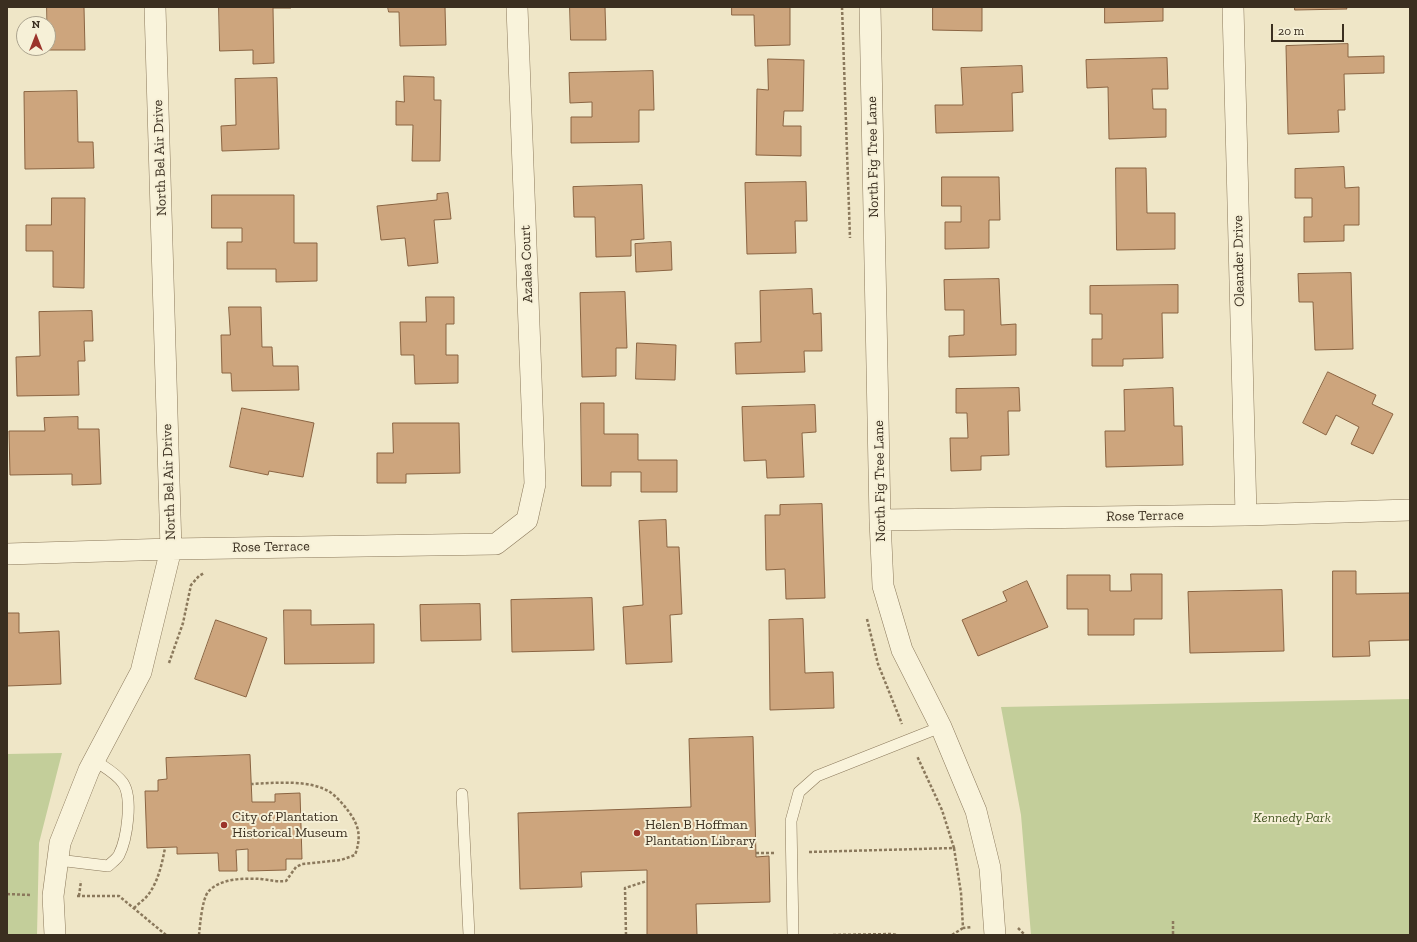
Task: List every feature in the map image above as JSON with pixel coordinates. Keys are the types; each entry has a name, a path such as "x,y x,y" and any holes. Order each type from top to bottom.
{"street":[{"name":"North Bel Air Drive","path":"55,935 53,896 60,843 94,760 141,672 171,549 155,7"},
{"name":"Azalea Court","path":"517,7 535,484 527,520"},
{"name":"North Fig Tree Lane","path":"870,7 880,520 883,586 902,650 941,727 976,811 990,868 986,931"},
{"name":"Oleander Drive","path":"1233,7 1246,515"},
{"name":"Rose Terrace","path":"880,520 1246,515 1410,510"},
{"name":"Rose Terrace","path":"7,554 171,549 496,544 527,520"}],"lane":[{"path":"794,935 791,821 799,792 817,776 941,727"},
{"path":"58,860 108,866 118,856 128,829 128,792 116,775 94,760"},
{"path":"462,794 469,935"}],"path":[{"path":"166,669 183,623 191,585 206,571"},
{"path":"199,935 202,912 207,893 219,883 238,879 260,879 278,882 286,881 296,867 302,864 341,860 354,855 359,843 358,830 352,816 343,804 330,792 305,784 251,784"},
{"path":"134,908 148,895 157,879 163,862 165,848"},
{"path":"954,848 962,893 963,928"},
{"path":"756,853 768,853"},
{"path":"79,896 83,863"},
{"path":"626,935 625,888 647,881"},
{"path":"7,894 35,895"},
{"path":"72,896 120,896 166,935"},
{"path":"1172,921 1173,935"},
{"path":"952,935 963,928 986,931"},
{"path":"833,935 898,935"}],"green space":[{"name":"Kennedy Park","path":"1410,699 1410,935 1031,935 1021,815 1001,707"},
{"path":"62,753 39,843 37,935 7,935 7,754"}],"building":[{"path":"47,7 84,7 85,50 56,50 56,16 47,16"},
{"path":"219,7 291,7 273,8 274,63 253,64 253,50 220,51"},
{"path":"388,7 445,7 446,45 400,46 399,12 389,12"},
{"path":"570,7 605,7 606,40 571,40"},
{"path":"732,7 790,7 790,45 755,46 754,15 732,15"},
{"path":"933,7 982,7 982,31 933,30"},
{"path":"1105,7 1163,7 1163,21 1105,23"},
{"path":"1295,7 1346,7 1347,9 1295,10"},
{"path":"1348,44 1348,57 1384,56 1384,73 1344,74 1345,110 1338,110 1339,132 1288,134 1286,46"},
{"path":"1167,58 1168,89 1152,89 1153,109 1166,109 1166,137 1109,139 1108,87 1087,88 1086,60"},
{"path":"768,59 804,60 803,111 784,111 783,126 801,126 801,156 756,155 757,89 768,90"},
{"path":"1022,66 1023,92 1012,93 1013,131 936,133 935,105 963,105 961,68"},
{"path":"653,71 654,110 639,110 639,142 571,143 571,117 592,117 592,102 570,103 569,73"},
{"path":"404,76 434,77 434,100 441,100 440,161 412,161 413,125 396,125 396,101 404,102"},
{"path":"277,78 279,149 222,151 221,126 236,125 235,79"},
{"path":"77,91 78,142 93,142 94,168 25,169 24,92"},
{"path":"1344,167 1345,188 1359,187 1359,225 1344,225 1344,241 1304,242 1304,217 1312,217 1312,198 1295,198 1295,169"},
{"path":"1116,168 1146,168 1147,213 1175,213 1175,249 1117,250"},
{"path":"942,177 999,177 1000,220 989,220 989,248 945,249 945,222 961,222 961,206 942,206"},
{"path":"806,182 807,221 795,221 796,253 747,254 745,183"},
{"path":"642,185 644,239 631,240 631,256 596,257 595,217 574,217 573,187"},
{"path":"448,193 451,219 434,220 438,263 408,266 405,238 381,240 377,206 437,200 437,194"},
{"path":"212,195 294,195 294,243 317,243 317,281 276,282 276,269 227,269 227,242 242,242 242,228 212,228"},
{"path":"52,198 85,198 84,288 53,287 53,251 26,251 26,225 51,225"},
{"path":"671,242 672,270 636,272 635,244"},
{"path":"1351,273 1353,349 1315,350 1313,302 1299,302 1298,274"},
{"path":"999,279 1001,325 1016,324 1016,355 949,357 949,336 964,335 964,310 945,310 944,280"},
{"path":"1178,285 1178,313 1162,313 1163,358 1123,359 1123,366 1092,366 1092,339 1102,339 1102,314 1090,314 1090,286"},
{"path":"812,289 813,314 821,313 822,351 804,351 805,372 736,374 735,343 761,342 760,291"},
{"path":"625,292 627,348 616,348 616,376 582,377 580,293"},
{"path":"426,297 454,297 454,324 446,324 446,355 458,355 458,383 415,384 414,355 401,355 400,322 426,322"},
{"path":"229,307 261,307 262,347 272,347 273,366 298,366 299,390 232,391 231,373 222,373 221,335 230,335"},
{"path":"92,311 93,341 84,341 85,361 78,361 79,395 17,396 16,357 40,356 39,312"},
{"path":"637,343 676,345 675,380 636,379"},
{"path":"1328,372 1376,395 1372,404 1393,414 1373,454 1351,444 1359,427 1336,415 1326,435 1303,423"},
{"path":"1019,388 1020,411 1008,411 1009,455 981,456 981,470 951,471 950,438 968,438 967,413 956,413 956,389"},
{"path":"1173,388 1174,426 1182,426 1183,465 1106,467 1105,431 1125,431 1124,390"},
{"path":"581,403 604,403 604,434 638,434 638,460 677,460 677,492 641,492 641,472 611,472 611,486 582,486"},
{"path":"815,405 816,432 802,433 804,477 767,478 766,460 744,461 742,407"},
{"path":"242,408 314,423 303,477 269,471 268,475 230,467"},
{"path":"78,417 78,429 99,429 101,484 72,485 72,474 10,475 9,431 45,431 44,418"},
{"path":"393,423 459,423 460,473 406,474 406,483 377,483 377,453 393,453"},
{"path":"822,504 825,598 786,599 785,569 766,570 765,515 780,515 780,505"},
{"path":"666,520 667,547 679,547 682,614 670,615 672,662 626,664 623,607 643,605 639,521"},
{"path":"1333,571 1356,571 1356,594 1410,593 1410,640 1369,641 1370,656 1333,657"},
{"path":"1131,574 1162,574 1162,619 1134,619 1134,635 1088,635 1088,609 1067,609 1067,575 1110,575 1110,591 1131,591"},
{"path":"1027,581 1048,627 978,656 962,620 1007,601 1003,592"},
{"path":"1282,590 1284,651 1190,653 1188,592"},
{"path":"592,598 594,650 512,652 511,600"},
{"path":"480,604 481,640 421,641 420,605"},
{"path":"284,610 311,610 311,625 374,624 374,663 285,664"},
{"path":"7,613 19,613 19,633 59,631 61,684 7,686"},
{"path":"803,619 805,673 833,672 834,708 770,710 769,620"},
{"path":"216,620 267,638 246,697 195,679"},
{"name":"Helen B Hoffman Plantation Library","path":"753,737 756,857 769,856 770,902 696,904 697,935 647,935 647,870 581,872 582,887 520,889 518,813 691,807 689,739"},
{"name":"City of Plantation Historical Museum","path":"250,755 252,802 275,802 275,794 300,793 302,859 286,859 286,870 248,871 248,849 236,850 237,871 219,871 218,853 177,854 177,847 147,848 145,791 158,791 158,780 167,779 166,758"}],"place":[{"name":"City of Plantation Historical Museum","path":"224,825"},
{"name":"Helen B Hoffman Plantation Library","path":"637,833"}]}
